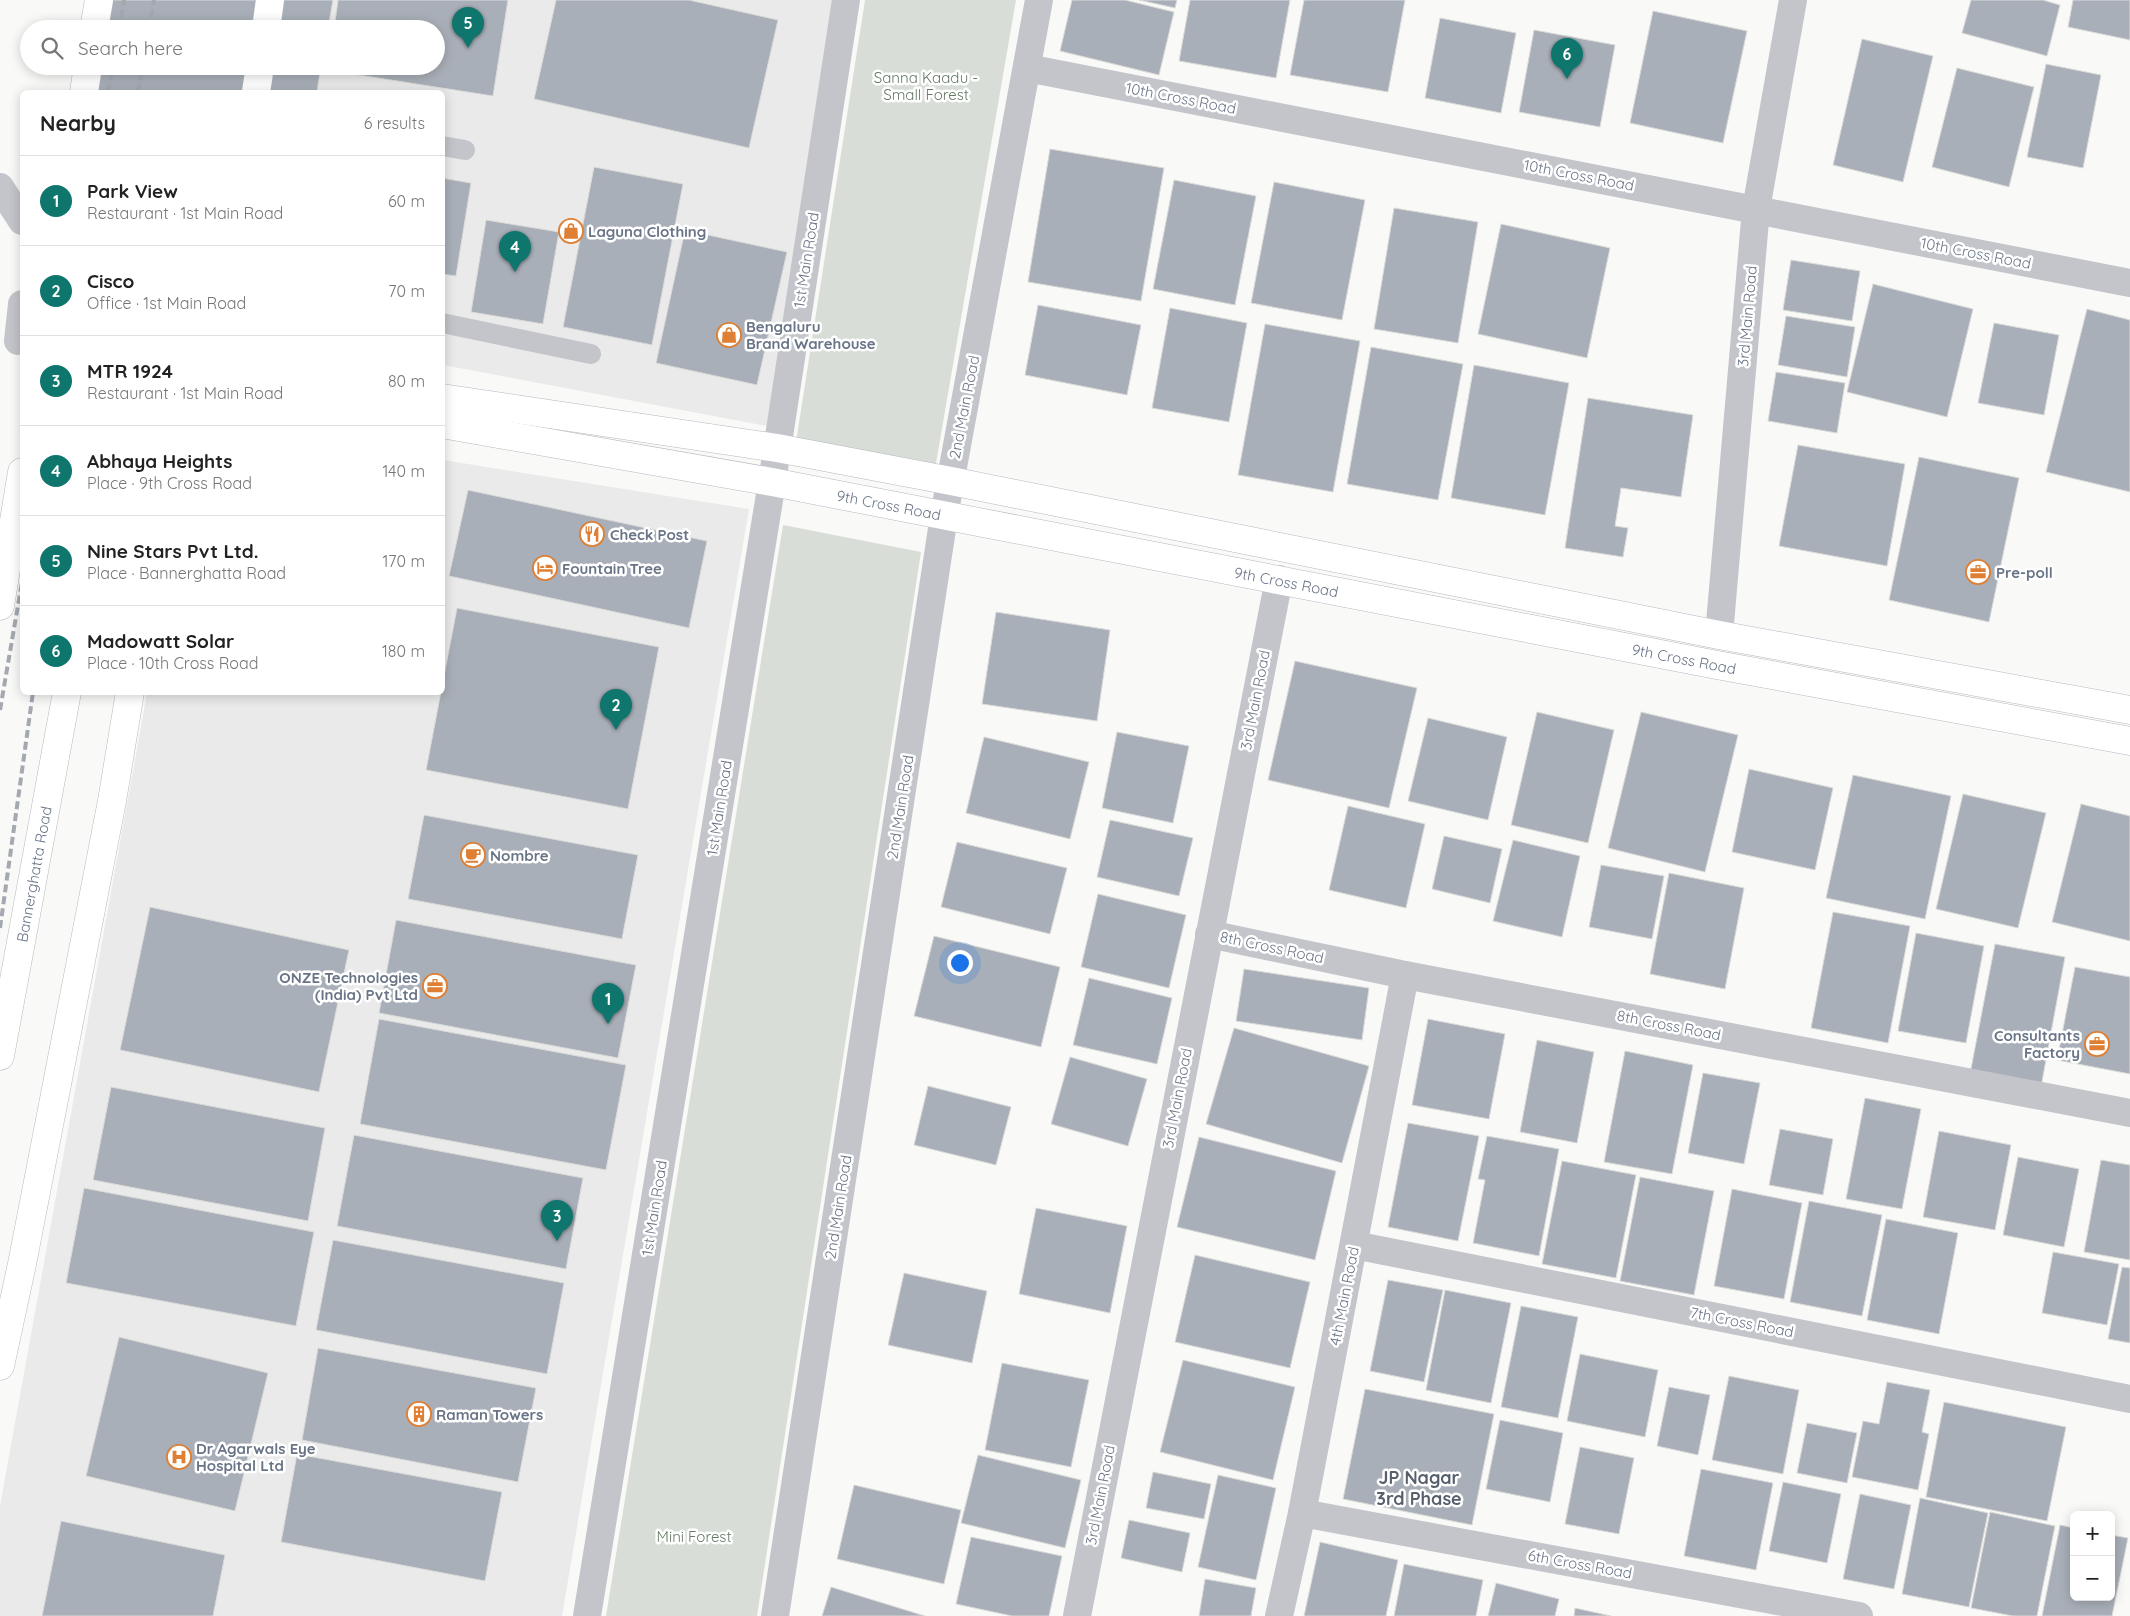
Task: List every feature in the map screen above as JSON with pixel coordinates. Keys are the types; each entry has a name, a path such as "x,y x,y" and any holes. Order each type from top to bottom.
{"main road":[{"path":"96,20 99,0"},
{"path":"267,20 270,0"},
{"path":"84,90 87,75"},
{"path":"256,90 259,75"},
{"name":"9th Cross Road","path":"445,398 777,448 950,480 1720,635 2130,710"},
{"name":"9th Cross Road","path":"445,425 772,482 1717,665 2130,741"},
{"path":"0,606 20,484"},
{"name":"Bannerghatta Road","path":"0,1056 66,695"},
{"path":"0,1366 22,1264 112,801 130,695"}],"street":[{"name":"1st Main Road","path":"587,1616 772,482 846,0"},
{"name":"2nd Main Road","path":"775,1616 944,516 1038,0"},
{"name":"3rd Main Road","path":"1720,635 1756,209 1793,0"},
{"name":"10th Cross Road","path":"1027,68 2130,283"},
{"path":"0,187 20,218"},
{"path":"13,341 20,312"},
{"name":"3rd Main Road","path":"1077,1616 1279,579"},
{"name":"8th Cross Road","path":"1209,934 1405,975 2130,1113"},
{"name":"4th Main Road","path":"1279,1616 1302,1513 1405,975"},
{"name":"7th Cross Road","path":"1354,1245 2130,1398"},
{"name":"6th Cross Road","path":"1302,1513 1859,1616"}],"lane":[{"path":"445,147 465,150"},
{"path":"445,324 591,354"}],"shaded area":[{"path":"295,0 833,0 767,426 445,365 445,90 281,90 284,75 445,75 445,20 292,20"},
{"path":"445,460 749,509 562,1616 0,1616 0,1506 147,695 445,695"}],"green space":[{"name":"Sanna Kaadu - Small Forest","path":"865,0 1016,0 935,469 796,442"},
{"name":"Mini Forest","path":"783,525 921,552 757,1616 606,1616"}],"building":[{"path":"97,0 333,0 330,20 94,20"},
{"path":"338,0 508,0 493,96 359,75 445,75 445,20 335,20"},
{"path":"556,0 689,0 778,20 749,148 534,99"},
{"path":"1072,0 1125,0 1174,12 1159,75 1060,51"},
{"path":"1139,0 1177,0 1175,8"},
{"path":"1190,0 1290,0 1276,78 1179,61"},
{"path":"1304,0 1405,0 1388,92 1290,75"},
{"path":"1971,0 2043,0 2060,5 2047,56 1962,33"},
{"path":"2073,0 2130,0 2130,40 2068,27"},
{"path":"1653,11 1747,31 1723,143 1630,123"},
{"path":"1440,18 1516,33 1501,113 1425,98"},
{"path":"1534,30 1615,45 1600,127 1519,112"},
{"path":"1862,39 1933,56 1903,182 1833,165"},
{"path":"2046,64 2101,75 2083,168 2027,157"},
{"path":"1957,68 2034,87 2009,187 1932,167"},
{"path":"84,75 320,75 317,90 81,90"},
{"path":"1050,149 1164,168 1141,301 1028,282"},
{"path":"594,167 683,184 652,345 563,327"},
{"path":"445,179 471,183 456,276 445,274"},
{"path":"1174,180 1256,196 1235,305 1153,289"},
{"path":"1274,182 1365,200 1342,320 1251,303"},
{"path":"1394,208 1478,222 1458,343 1374,329"},
{"path":"486,220 559,232 543,324 471,312"},
{"path":"1501,224 1610,248 1587,358 1478,334"},
{"path":"685,230 787,252 757,385 656,363"},
{"path":"1791,260 1860,271 1852,321 1783,310"},
{"path":"1873,284 1973,309 1947,417 1847,392"},
{"path":"1038,305 1141,325 1127,395 1025,375"},
{"path":"1170,308 1247,323 1229,422 1152,408"},
{"path":"2087,309 2130,320 2130,492 2046,472"},
{"path":"1786,316 1855,327 1847,377 1778,365"},
{"path":"1994,323 2059,335 2044,415 1978,403"},
{"path":"1265,324 1360,341 1333,492 1238,475"},
{"path":"1371,347 1463,364 1438,500 1347,484"},
{"path":"1474,365 1569,383 1545,515 1451,498"},
{"path":"1776,372 1845,383 1837,433 1768,421"},
{"path":"1588,398 1693,415 1681,497 1621,488 1615,526 1628,528 1623,557 1565,548"},
{"path":"1798,445 1905,464 1887,566 1779,546"},
{"path":"1919,457 2019,478 1989,622 1889,600"},
{"path":"468,490 707,541 689,628 449,576"},
{"path":"457,608 659,647 628,809 426,770 440,695 445,695 445,671"},
{"path":"996,612 1110,630 1097,721 982,704"},
{"path":"1295,661 1417,688 1389,808 1268,780"},
{"path":"1537,712 1614,730 1588,843 1511,825"},
{"path":"1641,712 1738,735 1705,872 1608,848"},
{"path":"1428,718 1507,737 1488,820 1408,801"},
{"path":"1117,732 1189,746 1173,823 1102,808"},
{"path":"984,737 1089,762 1070,839 966,813"},
{"path":"1749,769 1833,788 1815,870 1732,852"},
{"path":"1853,775 1951,796 1925,919 1826,898"},
{"path":"1963,794 2046,813 2018,928 1936,909"},
{"path":"2081,804 2130,816 2130,941 2052,922"},
{"path":"1348,806 1425,824 1406,908 1329,890"},
{"path":"424,815 638,855 622,939 408,899"},
{"path":"1110,820 1193,838 1179,896 1097,877"},
{"path":"1444,836 1502,849 1490,903 1432,889"},
{"path":"1513,840 1580,856 1562,937 1493,921"},
{"path":"957,842 1067,868 1050,934 941,907"},
{"path":"1601,865 1664,876 1652,939 1589,927"},
{"path":"1669,873 1744,888 1725,989 1650,974"},
{"path":"1098,894 1186,915 1169,988 1081,967"},
{"path":"150,907 349,950 319,1092 120,1050"},
{"path":"1833,912 1910,926 1888,1043 1811,1028"},
{"path":"396,920 636,965 618,1058 379,1013"},
{"path":"1916,933 1984,946 1966,1043 1898,1031"},
{"path":"934,936 1060,967 1041,1047 914,1016"},
{"path":"1995,944 2065,957 2041,1087 1970,1074"},
{"path":"2075,967 2130,977 2130,1074 2057,1060"},
{"path":"1244,969 1369,988 1362,1040 1236,1021"},
{"path":"1089,978 1172,998 1157,1064 1073,1045"},
{"path":"379,1019 626,1065 606,1170 360,1124"},
{"path":"1428,1019 1505,1034 1489,1119 1412,1105"},
{"path":"1234,1028 1369,1066 1342,1163 1206,1124"},
{"path":"1537,1040 1594,1052 1577,1143 1520,1132"},
{"path":"1625,1051 1693,1065 1672,1174 1604,1162"},
{"path":"1070,1057 1147,1079 1128,1146 1051,1124"},
{"path":"1703,1073 1760,1083 1744,1164 1688,1153"},
{"path":"928,1086 1011,1107 996,1165 914,1145"},
{"path":"111,1087 325,1128 308,1221 93,1180"},
{"path":"1865,1098 1921,1109 1902,1209 1846,1199"},
{"path":"1408,1123 1479,1136 1458,1241 1388,1227"},
{"path":"1780,1129 1833,1139 1823,1195 1769,1185"},
{"path":"1939,1131 2011,1145 1995,1230 1923,1217"},
{"path":"354,1135 583,1178 566,1269 337,1226"},
{"path":"1487,1136 1559,1149 1539,1256 1473,1243 1485,1180 1478,1179"},
{"path":"1199,1137 1336,1171 1315,1260 1177,1227"},
{"path":"2018,1157 2079,1169 2064,1247 2003,1235"},
{"path":"2101,1160 2130,1165 2130,1260 2084,1252"},
{"path":"1562,1161 1636,1175 1616,1278 1542,1264"},
{"path":"1640,1177 1714,1191 1694,1295 1620,1281"},
{"path":"84,1188 314,1232 296,1326 66,1283"},
{"path":"1732,1189 1802,1203 1784,1299 1714,1286"},
{"path":"1809,1201 1882,1215 1862,1316 1790,1302"},
{"path":"1036,1208 1127,1226 1110,1313 1019,1294"},
{"path":"1886,1219 1958,1233 1939,1334 1867,1320"},
{"path":"333,1240 564,1283 547,1374 316,1330"},
{"path":"2053,1252 2119,1264 2107,1325 2042,1313"},
{"path":"1195,1255 1310,1282 1290,1368 1175,1342"},
{"path":"2122,1267 2130,1268 2130,1343 2108,1339"},
{"path":"904,1273 987,1291 972,1363 888,1345"},
{"path":"1388,1280 1443,1290 1424,1382 1370,1371"},
{"path":"1445,1290 1511,1303 1491,1403 1426,1390"},
{"path":"1521,1306 1578,1317 1558,1418 1501,1407"},
{"path":"119,1337 268,1373 235,1511 86,1476"},
{"name":"Raman Towers","path":"318,1348 536,1388 518,1482 302,1440"},
{"path":"1580,1354 1658,1370 1645,1437 1567,1421"},
{"path":"1183,1360 1295,1387 1273,1480 1160,1452"},
{"path":"1002,1363 1089,1380 1071,1467 985,1450"},
{"path":"1729,1376 1799,1390 1783,1474 1712,1460"},
{"path":"1887,1382 1930,1390 1922,1432 1929,1434 1918,1490 1852,1477 1863,1421 1879,1424"},
{"path":"1669,1387 1710,1395 1698,1455 1657,1446"},
{"path":"1365,1389 1494,1414 1472,1525 1343,1499"},
{"path":"1944,1402 2066,1427 2047,1521 1926,1497"},
{"path":"1500,1420 1563,1433 1550,1502 1486,1489"},
{"path":"1807,1423 1857,1433 1847,1483 1797,1473"},
{"path":"1580,1447 1634,1458 1619,1534 1565,1524"},
{"path":"297,1454 502,1492 485,1581 281,1542"},
{"path":"978,1455 1081,1480 1065,1548 961,1523"},
{"path":"1701,1469 1773,1483 1756,1570 1684,1556"},
{"path":"1153,1472 1211,1484 1204,1519 1146,1508"},
{"path":"1218,1475 1276,1488 1256,1580 1198,1567"},
{"path":"1783,1482 1841,1494 1827,1563 1769,1551"},
{"path":"854,1485 961,1510 944,1584 837,1559"},
{"path":"1860,1494 1911,1505 1894,1589 1843,1579"},
{"path":"1920,1498 1988,1513 1969,1607 1902,1594"},
{"path":"1990,1512 2055,1526 2037,1616 2013,1616 1971,1608"},
{"path":"1129,1520 1190,1533 1182,1572 1121,1558"},
{"path":"61,1521 225,1555 213,1616 42,1616"},
{"path":"2060,1525 2070,1527 2070,1601 2115,1601 2115,1536 2128,1538 2112,1616 2042,1616"},
{"path":"971,1537 1062,1556 1049,1616 1012,1616 956,1604"},
{"path":"1320,1542 1398,1560 1386,1616 1304,1616"},
{"path":"1404,1564 1483,1580 1476,1616 1394,1616"},
{"path":"1205,1579 1256,1588 1251,1616 1199,1616"},
{"path":"1496,1583 1559,1599 1555,1616 1488,1616"},
{"path":"831,1587 925,1616 822,1616"},
{"path":"1575,1608 1611,1616 1574,1616"}],"railway":[{"path":"121,20 124,0"},
{"path":"151,20 154,0"},
{"path":"108,90 111,75"},
{"path":"138,90 141,75"},
{"path":"0,710 20,594"},
{"path":"0,928 33,695"}],"place":[{"name":"Nine Stars Pvt Ltd.","path":"468,48"},
{"name":"Madowatt Solar","path":"1567,79"},
{"name":"Laguna Clothing","path":"571,231"},
{"name":"Abhaya Heights","path":"515,272"},
{"name":"Bengaluru Brand Warehouse","path":"729,335"},
{"name":"Check Post","path":"592,534"},
{"name":"Fountain Tree","path":"545,568"},
{"name":"Pre-poll","path":"1978,572"},
{"name":"Cisco","path":"616,730"},
{"name":"Nombre","path":"473,855"},
{"name":"ONZE Technologies (India) Pvt Ltd","path":"435,986"},
{"name":"Park View","path":"608,1024"},
{"name":"Consultants Factory","path":"2097,1044"},
{"name":"MTR 1924","path":"557,1241"},
{"name":"Raman Towers","path":"419,1414"},
{"name":"Dr Agarwals Eye Hospital Ltd","path":"179,1457"}],"district":[{"name":"JP Nagar 3rd Phase","path":"1419,1487"}]}
